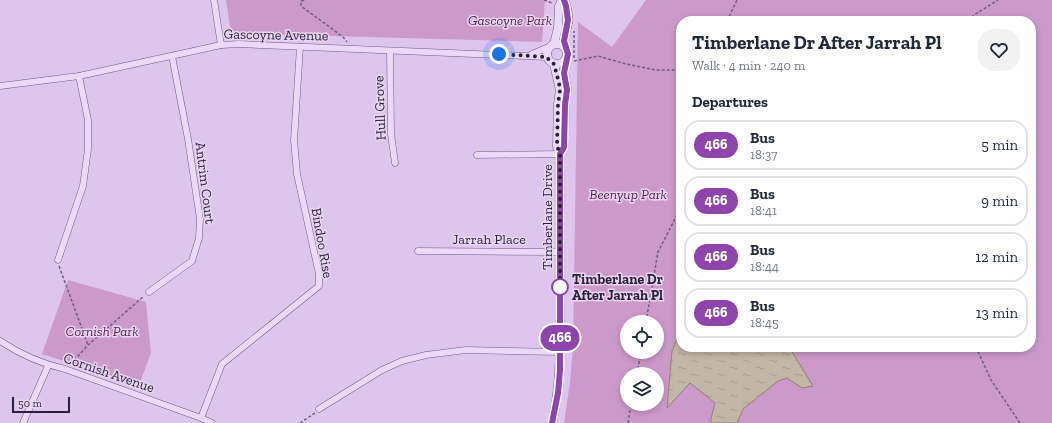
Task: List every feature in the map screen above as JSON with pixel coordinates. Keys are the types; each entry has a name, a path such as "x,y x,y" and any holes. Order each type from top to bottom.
{"street":[{"path":"214,0 221,45"},
{"path":"563,0 566,6 568,20 564,39 564,46 567,52 566,60 561,64 554,64 547,57 548,51 552,45 558,28 559,6 563,0"},
{"name":"Gascoyne Avenue","path":"0,86 79,76 221,45 260,44 390,51 530,55 547,57"},
{"path":"552,45 559,44 564,46"},
{"name":"Gascoyne Avenue","path":"530,55 552,45"},
{"name":"Bindoo Rise","path":"201,418 222,364 319,286 319,274 297,174 294,140 300,46"},
{"name":"Hull Grove","path":"390,51 391,134 395,163"},
{"name":"Antrim Court","path":"149,292 192,260 199,238 200,219 188,139 172,56"},
{"name":"Timberlane Drive","path":"560,154 564,147 565,105 567,90 564,73 566,60"},
{"name":"Timberlane Drive","path":"552,423 558,393 560,352 560,154 557,146 558,104 560,90 554,64"},
{"path":"58,260 83,186 88,149 88,120 79,76"},
{"path":"477,155 560,154"},
{"name":"Jarrah Place","path":"418,251 560,252"},
{"name":"Cornish Avenue","path":"0,341 48,366 65,370 212,423"},
{"path":"319,409 382,370 402,361 426,355 466,350 560,352"},
{"path":"23,423 48,366"}],"path":[{"path":"304,0 301,1 301,6 343,37 348,42 348,49"},
{"path":"729,16 737,0"},
{"path":"973,16 998,0"},
{"path":"575,27 574,62 598,56 626,64 656,70 676,70"},
{"path":"647,315 658,252 676,217"},
{"path":"58,260 88,345"},
{"path":"65,370 88,345 149,292"},
{"path":"978,352 991,380 1020,423"},
{"path":"300,423 319,409"},
{"path":"628,423 630,411"}],"green space":[{"name":"Gascoyne Park","path":"226,0 545,0 542,42 231,33"},
{"name":"Beenyup Park","path":"646,0 1052,0 1052,423 564,423 573,347 578,22 612,47"},
{"name":"Cornish Park","path":"68,280 146,302 151,353 139,385 42,354"}],"water":[{"path":"676,341 676,352 792,352 813,386 802,388 787,378 778,381 743,409 737,423 711,423 715,403 690,383 667,408 672,351"}],"bus line":[{"name":"466","path":"552,423 558,393 560,370 560,154 564,147 565,105 567,90 564,73 568,54 564,46 564,36 568,20 564,0"}],"place":[{"name":"Timberlane Dr After Jarrah Pl","path":"560,287"}],"route":[{"path":"499,54 547,57 554,64 559,83 560,90 558,104 557,146 560,154 560,287"}]}
